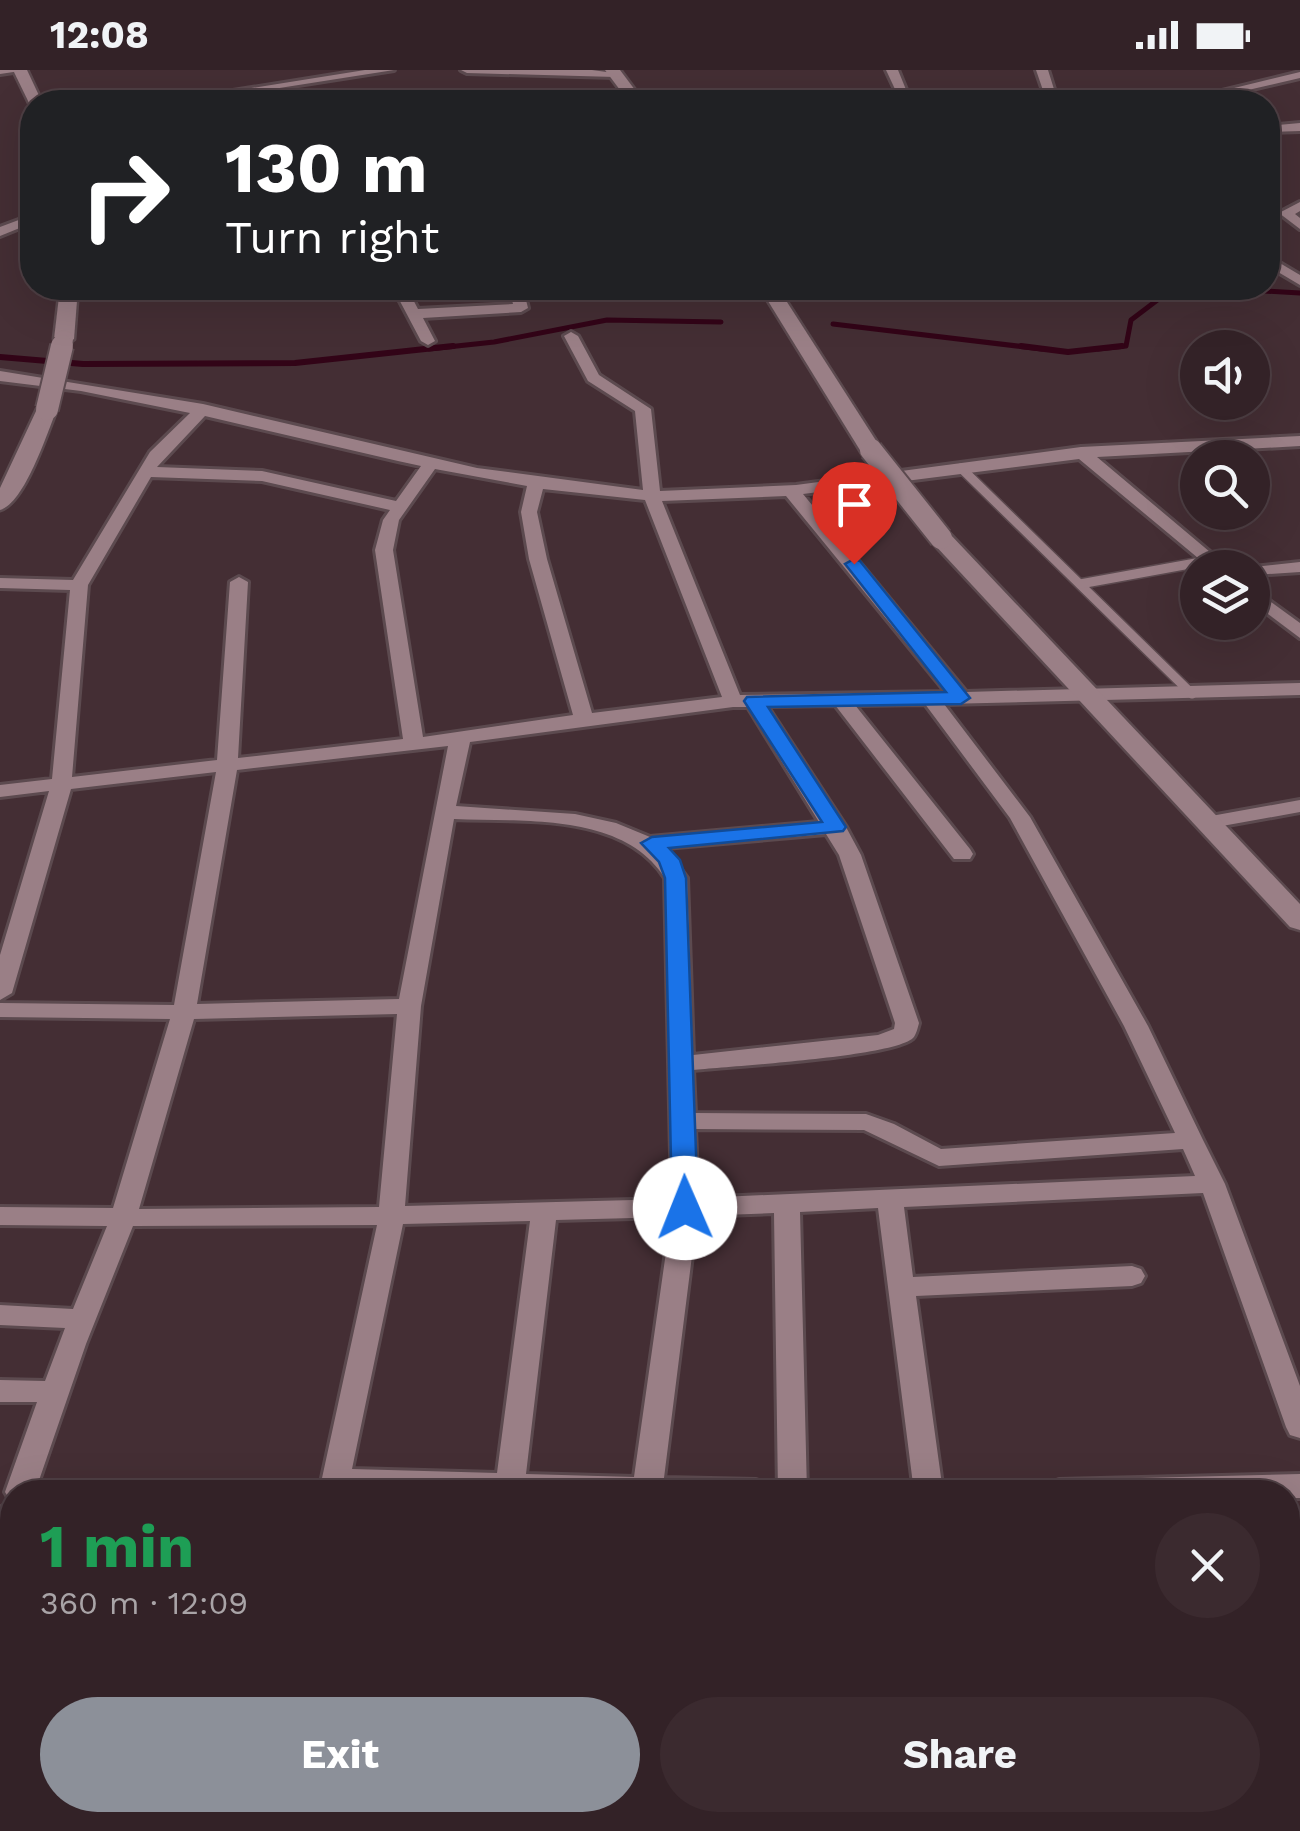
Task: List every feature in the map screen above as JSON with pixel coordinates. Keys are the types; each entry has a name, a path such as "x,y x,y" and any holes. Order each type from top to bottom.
{"street":[{"path":"0,71 21,70"},
{"path":"252,90 388,70"},
{"path":"467,70 614,72"},
{"path":"1243,90 1296,79"},
{"path":"273,87 278,90"},
{"path":"1300,206 1286,213 1300,226"},
{"path":"1293,272 1300,281"},
{"path":"0,503 13,486 47,409 64,339 68,300"},
{"path":"406,300 428,341"},
{"path":"414,314 521,308 519,300"},
{"path":"777,300 871,450 941,538 1300,921"},
{"path":"572,336 593,378 643,409 652,496 744,701 836,827 850,854 907,1023 904,1033 882,1042 681,1064"},
{"path":"0,376 202,409 430,465 652,496 790,490 1081,452 1300,441"},
{"path":"0,993 61,787 79,585 156,455 202,409"},
{"path":"1081,452 1199,550"},
{"path":"414,744 384,550 391,520 430,465"},
{"path":"146,472 262,476 400,507"},
{"path":"536,482 529,512 538,559 584,720"},
{"path":"790,490 961,698"},
{"path":"1270,569 1300,567"},
{"path":"24,1480 122,1218 184,1012 227,766 239,582"},
{"path":"0,583 79,585"},
{"path":"1270,608 1300,632"},
{"path":"0,791 61,787 744,701 1300,689"},
{"path":"930,698 1020,817 1136,1026 1212,1184 1300,1426"},
{"path":"840,700 962,854"},
{"path":"335,1480 391,1218 408,1006 456,749 463,738"},
{"path":"1211,822 1300,806"},
{"path":"444,812 586,822 630,832 652,843 669,860 676,878 685,1208 648,1480"},
{"path":"652,843 836,827"},
{"path":"0,1010 184,1012 408,1006"},
{"path":"682,1122 866,1122 882,1126 921,1153 939,1158 1192,1140"},
{"path":"0,1216 391,1218 544,1214 1212,1184"},
{"path":"890,1199 926,1480"},
{"path":"786,1204 792,1480"},
{"path":"511,1480 544,1214"},
{"path":"901,1287 1132,1276"},
{"path":"0,1315 82,1319"},
{"path":"0,1391 56,1392"}],"lane":[{"path":"960,468 1192,694"},
{"path":"1080,584 1180,569"}],"waterway":[{"path":"1280,292 1300,293"},
{"path":"1098,349 1126,346 1131,320 1157,300"},
{"path":"429,349 494,342 607,320 721,322"},
{"path":"833,324 1042,349"},
{"path":"0,357 83,364 295,363 453,346"},
{"path":"1021,346 1068,352 1122,346"}],"route":[{"path":"685,1208 676,878 669,860 652,843 836,827 754,701 961,698 854,564"}]}
